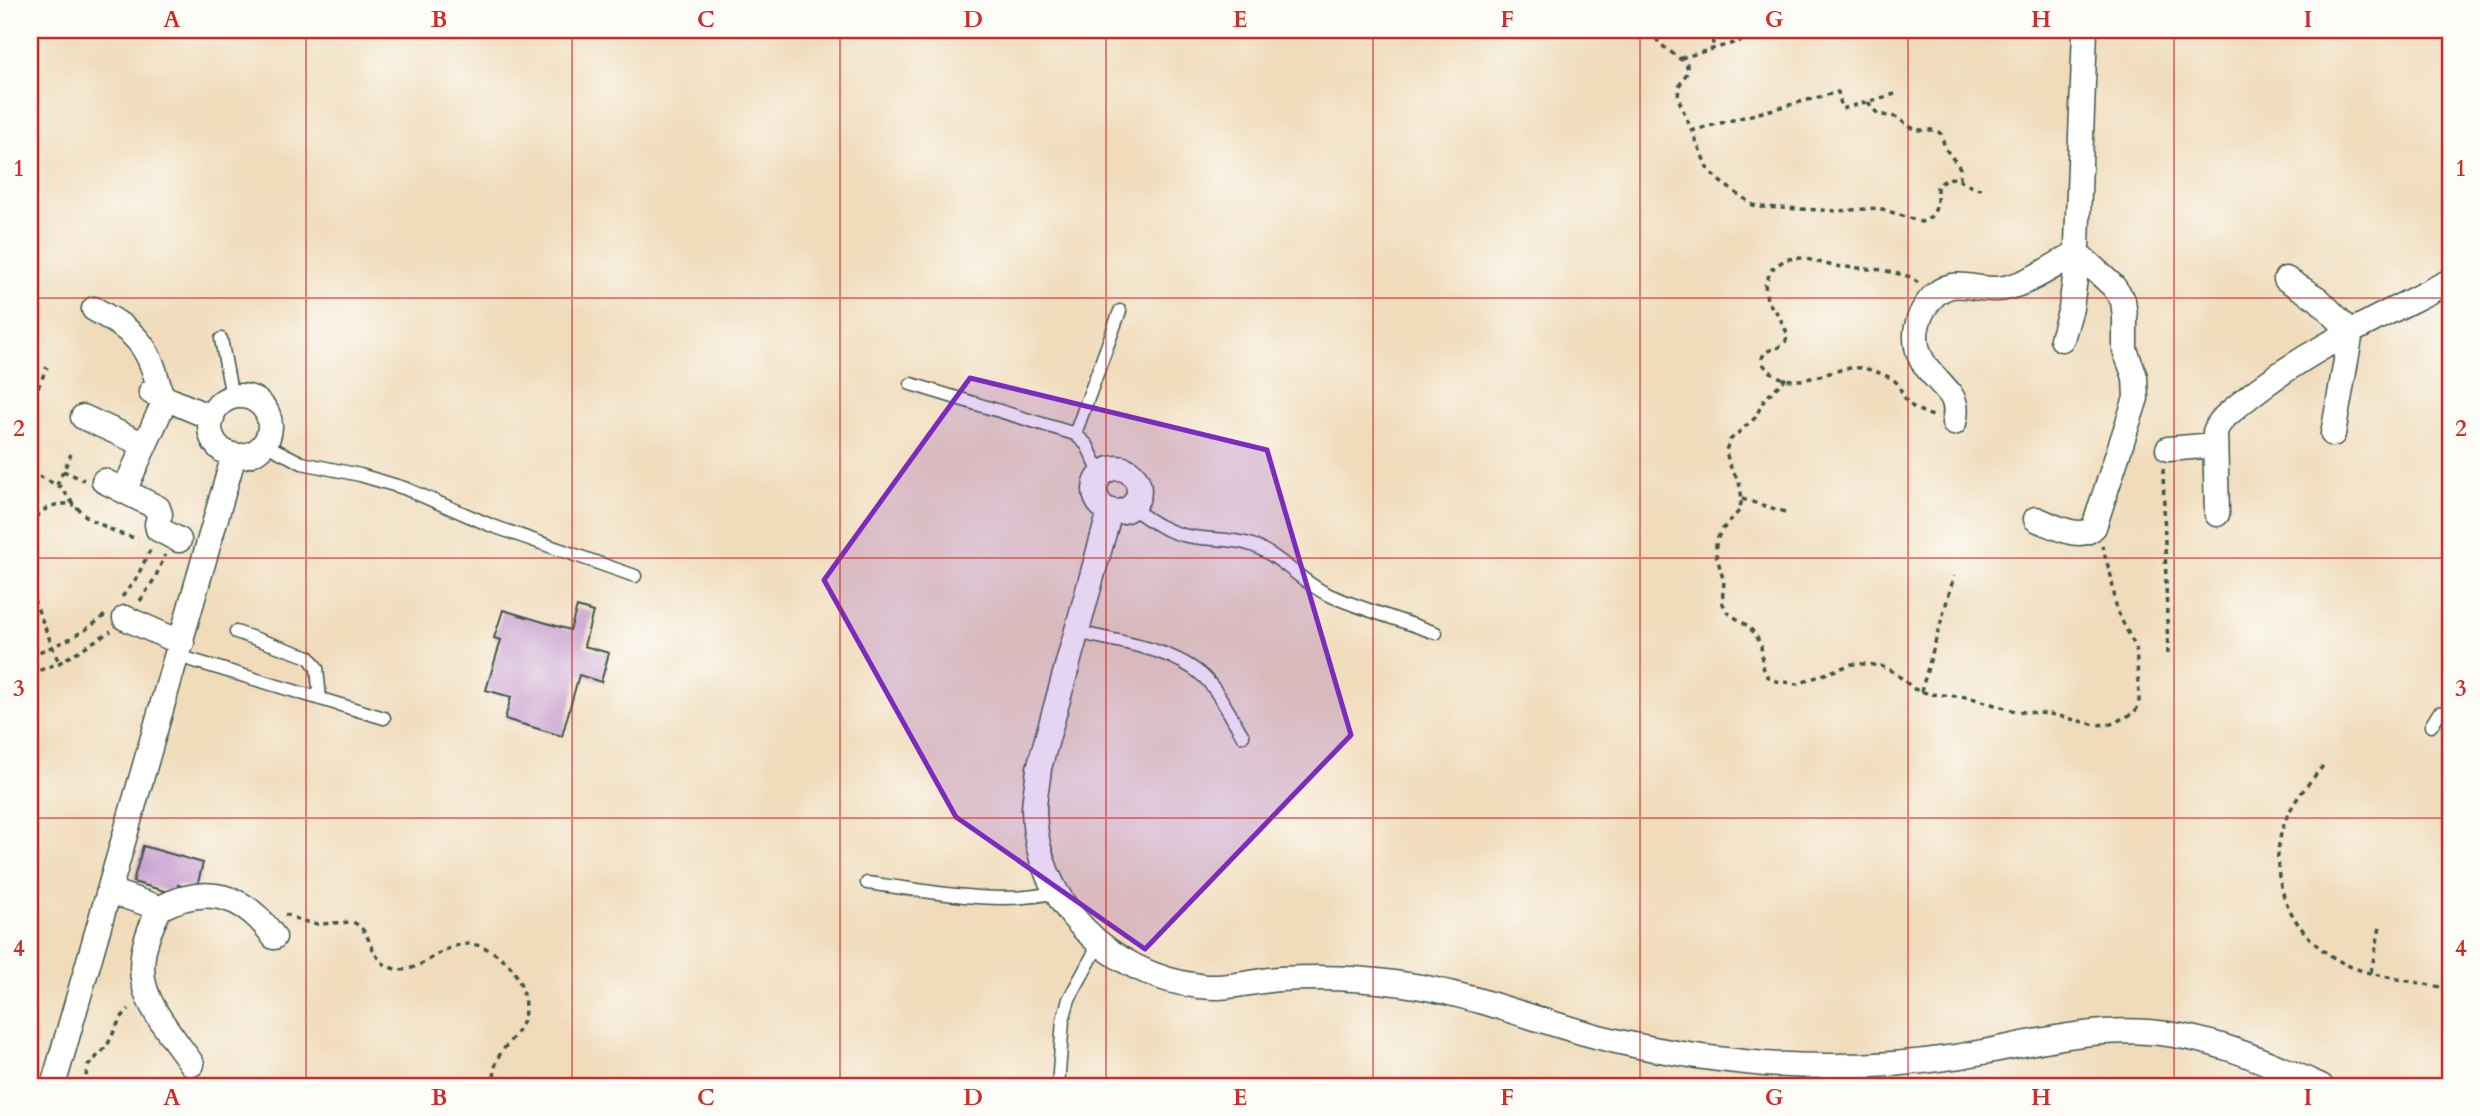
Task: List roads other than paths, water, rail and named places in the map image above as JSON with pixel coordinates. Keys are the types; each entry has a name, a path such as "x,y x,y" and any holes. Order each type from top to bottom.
{"street":[{"path":"2063,339 2073,299 2077,253 2085,30"},
{"path":"1954,423 1956,411 1953,399 1922,360 1916,343 1917,326 1923,309 1945,287 1958,284 1988,289 2020,283 2077,253"},
{"path":"2036,519 2081,534 2091,531 2133,408 2135,377 2125,350 2123,300 2113,286 2077,253"},
{"path":"2286,279 2318,299 2351,332"},
{"path":"2217,514 2215,432 2220,422 2279,374 2351,332 2450,281"},
{"path":"94,309 128,330 143,346 156,375 157,394 145,445 114,486 158,508 160,514 157,527 170,536"},
{"path":"2333,435 2351,332"},
{"path":"157,394 212,418"},
{"path":"232,397 249,397 263,406 270,421 268,437 264,444 251,454 234,455 226,452 215,441 212,418 219,405 232,397"},
{"path":"83,418 145,445"},
{"path":"2168,449 2215,445"},
{"path":"52,1086 234,455"},
{"path":"1121,509 1098,502 1097,481 1106,470 1120,468 1133,474 1137,480 1139,495 1121,509 1077,632 1039,768 1034,810 1040,853 1055,892 1075,920 1099,944 1131,965 1166,980 1203,987 1321,978 1406,984 1499,1005 1597,1036 1704,1058 1760,1075 1824,1068 1889,1066 2101,1031 2150,1032 2198,1038 2244,1052 2321,1086"},
{"path":"117,611 180,649"},
{"path":"109,891 160,908"},
{"path":"192,1064 158,1016 145,992 141,971 142,955 160,908 177,899 214,895 233,900 250,909 264,921 274,937"}],"lane":[{"path":"1075,434 1120,311"},
{"path":"221,339 232,397"},
{"path":"911,384 1075,434 1087,445 1101,475"},
{"path":"264,444 302,463 360,475 404,488 501,529 635,576"},
{"path":"1121,509 1170,531 1192,537 1233,540 1250,545 1267,552 1328,594 1436,633"},
{"path":"236,632 309,657 317,668 320,699"},
{"path":"1077,632 1174,657 1191,666 1206,679 1218,695 1243,736"},
{"path":"180,649 320,699 384,718"},
{"path":"2431,726 2440,713 2450,711"},
{"path":"867,883 1003,899 1038,897 1055,892"},
{"path":"1058,1086 1060,1043 1069,999 1099,944"}]}
